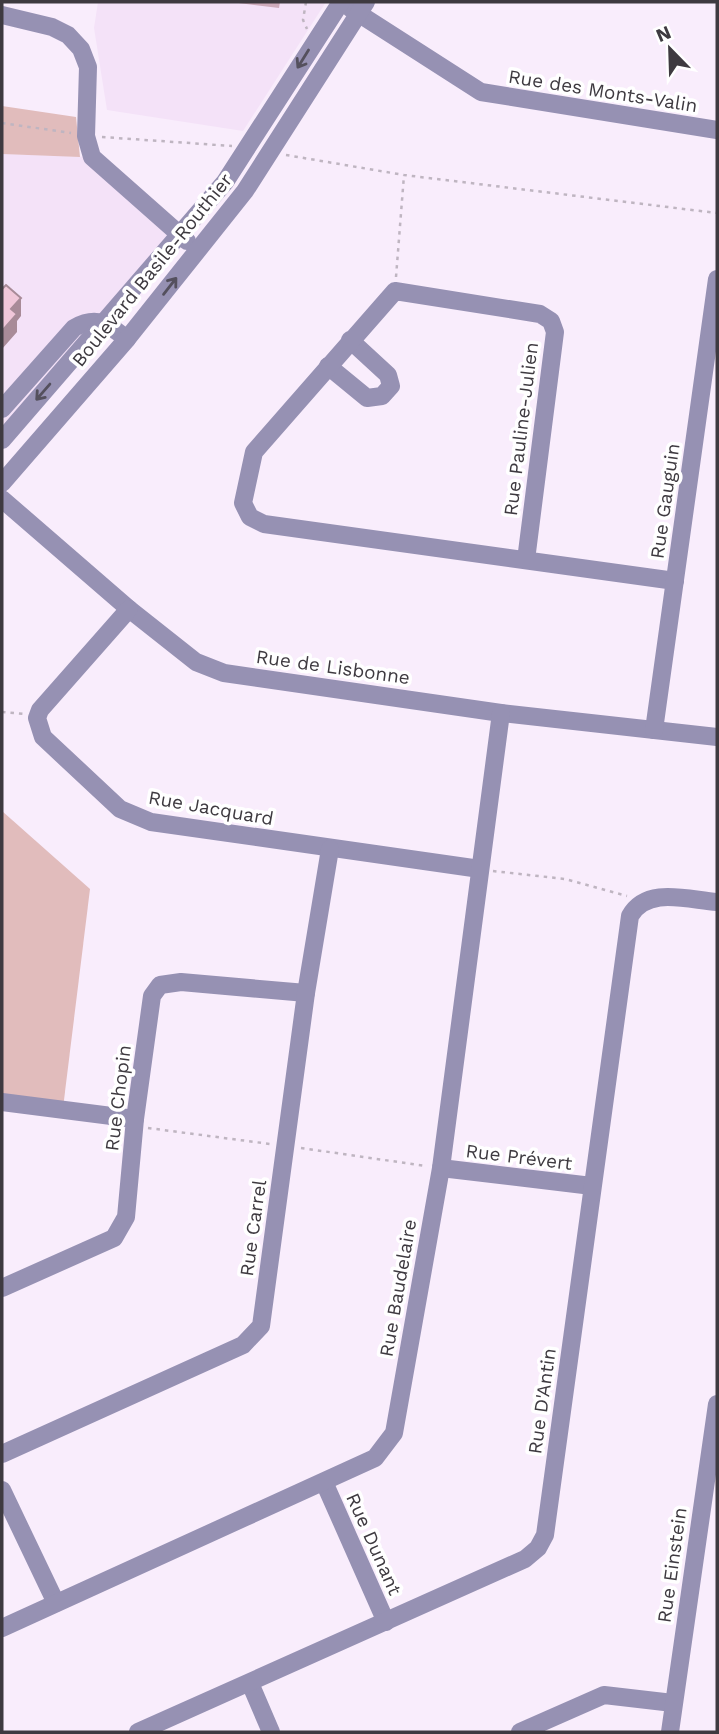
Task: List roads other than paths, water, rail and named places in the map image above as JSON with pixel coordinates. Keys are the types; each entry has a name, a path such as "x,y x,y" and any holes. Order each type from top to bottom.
{"street":[{"name":"Rue des Monts-Valin","path":"341,2 363,8 481,92 717,130"},
{"name":"Boulevard Basile-Routhier","path":"2,440 225,182 341,2"},
{"name":"Boulevard Basile-Routhier","path":"2,483 127,339 245,191 267,153 363,8"},
{"path":"6,11 68,35 81,49 88,66 86,136 92,157 180,236 199,249"},
{"name":"Rue Gauguin","path":"654,730 713,338 717,279"},
{"name":"Rue Pauline-Julien","path":"350,340 395,291 540,314 551,321 555,332 526,560"},
{"path":"2,409 75,328 87,321 104,321 127,339"},
{"path":"328,366 367,398 382,396 391,386 388,375 350,340 254,452 243,503 250,517 264,524 675,582"},
{"name":"Rue de Lisbonne","path":"2,499 129,609 196,662 224,673 501,713 717,737"},
{"name":"Rue Jacquard","path":"129,609 37,716 43,737 120,808 151,822 480,869"},
{"name":"Rue Baudelaire","path":"2,1628 375,1458 394,1433 441,1168 501,713"},
{"name":"Rue Carrel","path":"2,1454 243,1345 261,1326 306,993 330,849"},
{"name":"Rue D'Antin","path":"138,1732 525,1559 538,1548 545,1535 631,916 641,902 656,896 717,902"},
{"name":"Rue Chopin","path":"2,1288 114,1238 126,1217 135,1119 152,996 160,985 181,982 306,993"},
{"path":"2,1101 135,1119"},
{"name":"Rue Prévert","path":"441,1168 592,1186"},
{"name":"Rue Einstein","path":"670,1732 717,1405"},
{"name":"Rue Dunant","path":"324,1482 386,1622"},
{"path":"2,1490 56,1603"},
{"path":"250,1683 271,1732"},
{"path":"520,1732 604,1695 673,1703"}]}
